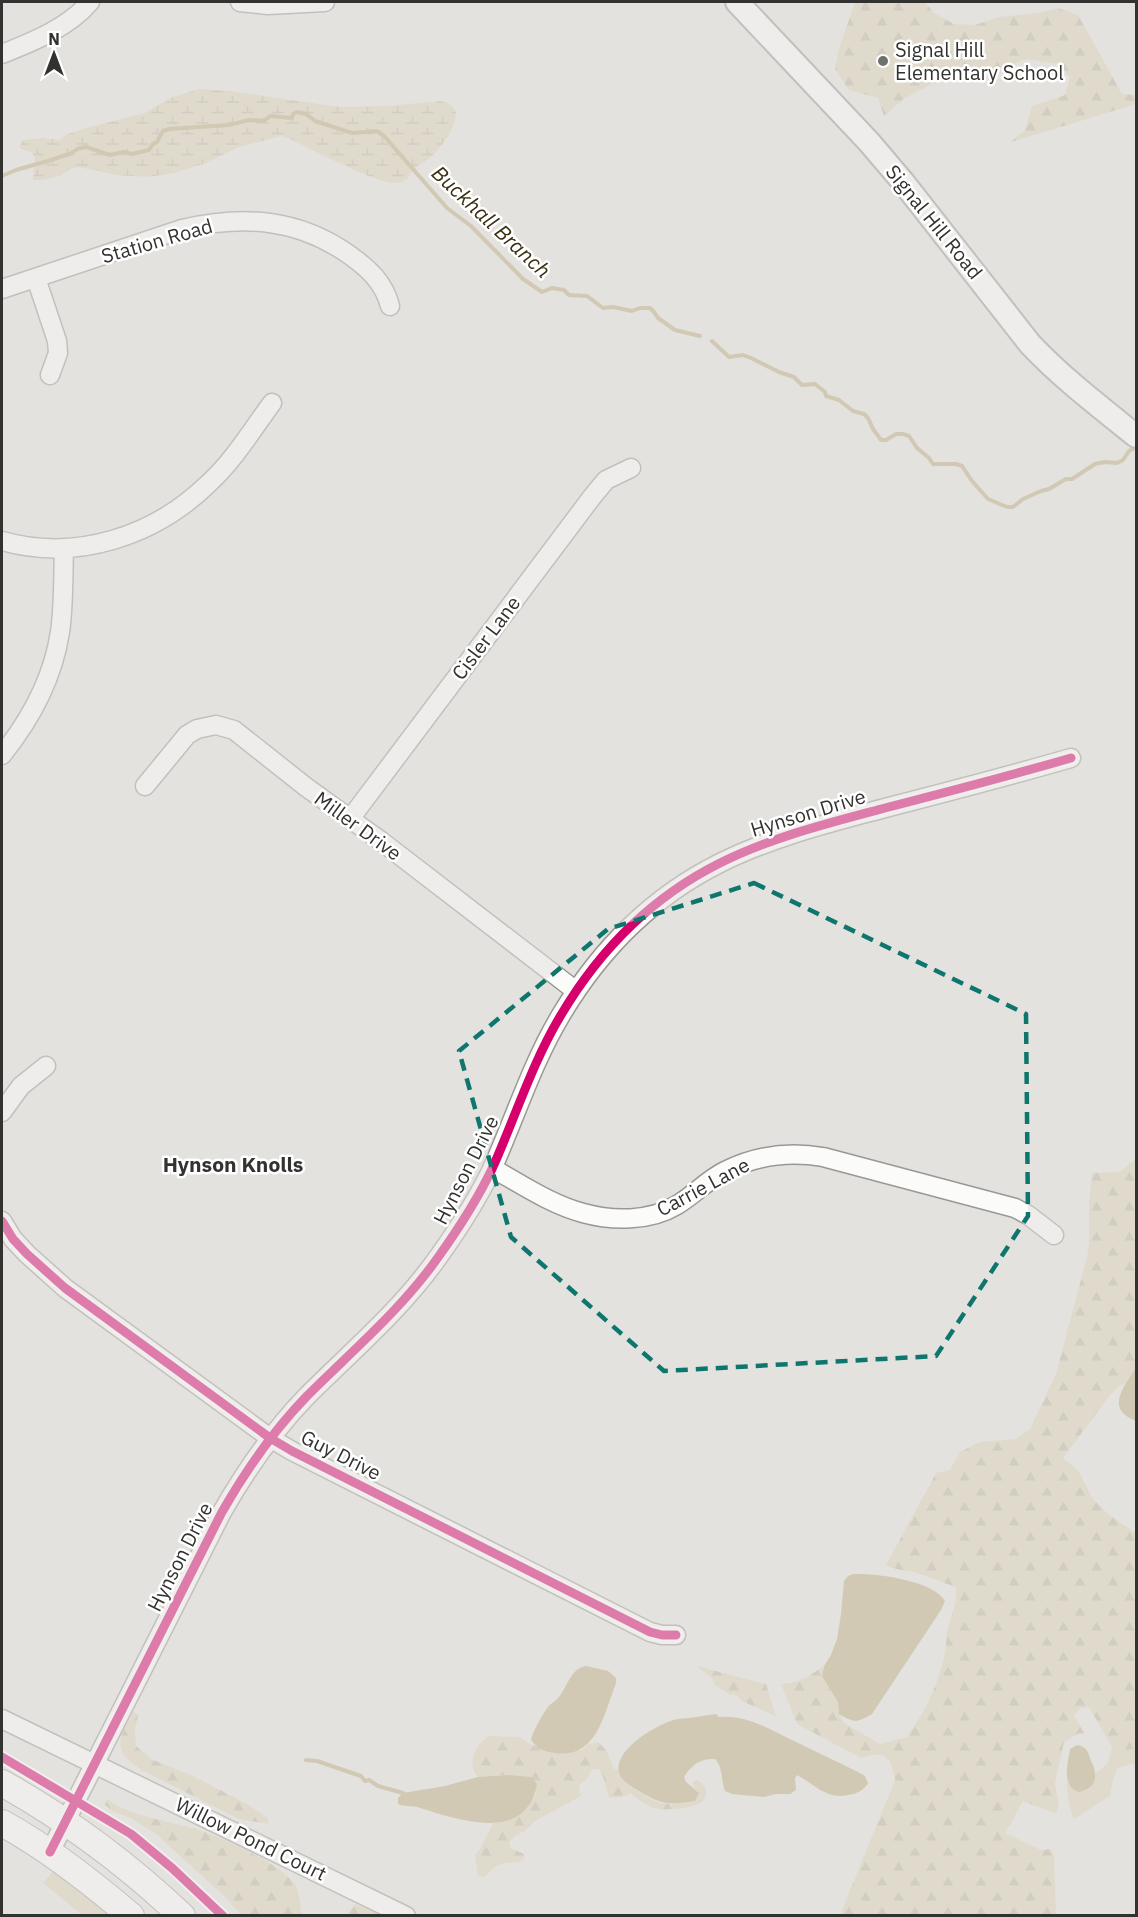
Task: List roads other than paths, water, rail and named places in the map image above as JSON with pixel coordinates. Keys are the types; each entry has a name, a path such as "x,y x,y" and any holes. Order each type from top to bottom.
{"highway":[{"path":"2,1783 65,1821 131,1870 182,1916"},
{"path":"2,1823 50,1852 131,1916"}],"main road":[{"name":"Signal Hill Road","path":"737,2 903,182 1037,351 1073,385 1137,436"}],"street":[{"path":"2,54 34,41 60,26 90,2"},
{"path":"240,2 268,4 317,2"},
{"name":"Station Road","path":"2,289 182,230 230,221 259,221 300,229 321,237 340,249 370,271 380,282 387,294 390,306"},
{"path":"36,278 57,341 58,352 50,375"},
{"path":"2,542 33,547 63,548 97,544 116,540 154,524 196,496 225,467 272,403"},
{"name":"Cisler Lane","path":"350,819 592,497 606,480 631,468"},
{"path":"2,755 16,738 38,703 55,656 62,608 63,548"},
{"name":"Miller Drive","path":"145,786 187,735 205,726 224,726 234,730 306,788 576,991"},
{"name":"Hynson Drive","path":"50,1852 222,1512 241,1480 270,1438 307,1397 380,1327 436,1261 460,1226 492,1168 546,1042 576,991 594,966 633,923 680,887 722,862 808,828 1071,758"},
{"path":"2,1112 21,1086 46,1066"},
{"name":"Carrie Lane","path":"492,1168 560,1205 599,1216 632,1218 650,1216 676,1206 706,1183 747,1161 777,1154 805,1154 824,1157 1015,1208 1054,1235"},
{"name":"Guy Drive","path":"2,1221 13,1239 27,1254 65,1288 270,1438 651,1632 676,1635"},
{"name":"Willow Pond Court","path":"2,1719 406,1916"}],"waterway":[{"name":"Buckhall Branch","path":"2,176 86,147 110,155 124,152 132,154 149,150 163,131 169,129 229,125 249,120 264,121 270,116 292,118 297,112 306,114 315,121 352,133 377,131 384,136 447,208 471,226 523,279 542,292 552,288 564,290 569,295 587,296 603,308 613,307 632,311 650,308 658,318 675,330 700,336"},
{"name":"Buckhall Branch","path":"712,341 729,357 743,355 794,377 802,385 815,384 825,392 826,396 839,400 853,411 864,414 881,440 886,440 896,434 909,436 933,464 962,466 988,499 1007,507 1013,507 1023,499 1049,489 1066,479 1072,479 1095,464 1117,463 1136,447"},
{"path":"306,1760 317,1761 361,1776 365,1781 369,1780 378,1786 403,1793"}],"place":[{"name":"Signal Hill Elementary School","path":"883,61"}],"district":[{"name":"Hynson Knolls","path":"233,1165"}]}
